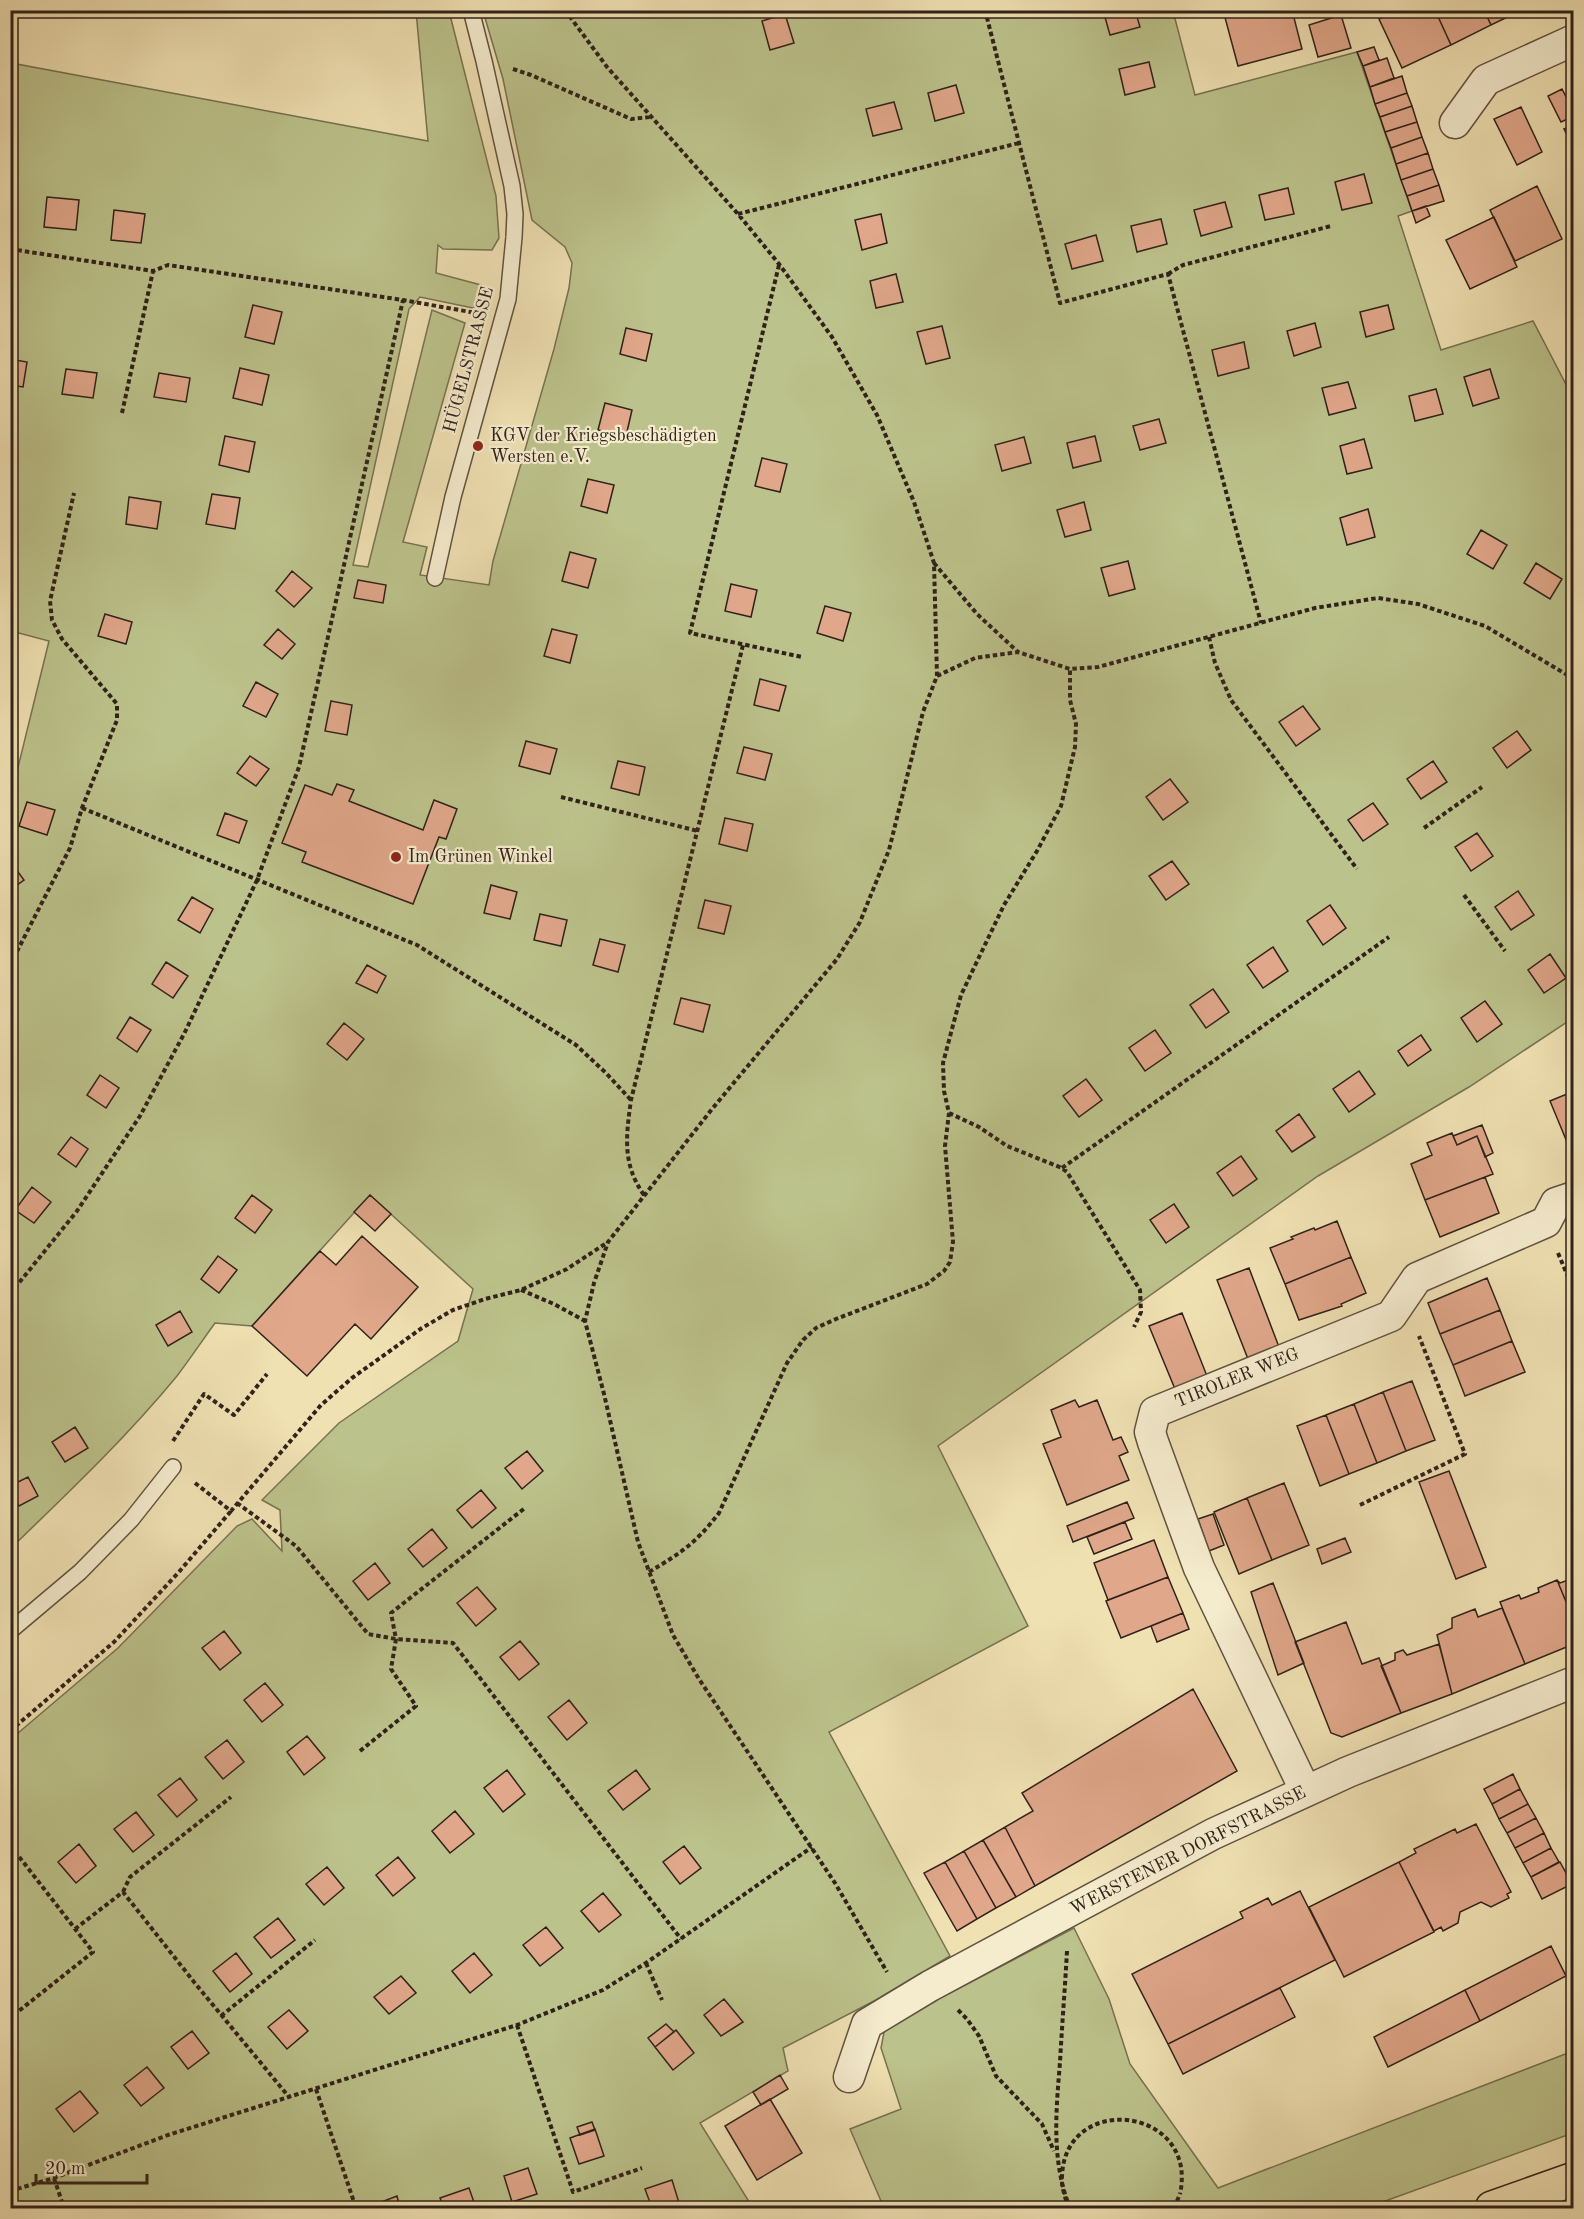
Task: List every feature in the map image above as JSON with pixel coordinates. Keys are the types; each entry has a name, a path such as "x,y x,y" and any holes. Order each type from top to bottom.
{"highway":[{"path":"1492,2208 1574,2179"}],"street":[{"path":"1455,123 1486,80 1574,40"},
{"name":"TIROLER WEG","path":"1305,1791 1199,1568 1150,1432 1155,1412 1391,1316 1417,1278 1546,1222 1556,1203 1574,1197"},
{"name":"WERSTENER DORFSTRASSE","path":"849,2077 867,2024 930,1986 1213,1834 1305,1791 1574,1682"}],"lane":[{"name":"HÜGELSTRASSE","path":"435,578 453,497 503,318 510,282 515,214 501,133 471,10"},
{"path":"10,1631 80,1572 131,1520 173,1467"}],"path":[{"path":"565,10 607,67 738,214 779,264 832,336 877,415 914,502 934,563 937,676 923,712 889,850 860,922 837,959 712,1109 608,1242 594,1283 585,1321 638,1542 673,1635 699,1679 835,1883 904,2001"},
{"path":"985,10 1060,303 1168,274 1183,265 1331,226"},
{"path":"484,61 531,75 631,119 652,117"},
{"path":"738,214 1019,143"},
{"path":"10,249 153,271 168,265 403,300 503,318"},
{"path":"779,264 690,633 802,657"},
{"path":"122,413 153,271"},
{"path":"1168,274 1260,623"},
{"path":"10,1294 77,1210 140,1116 185,1032 257,880 299,767 403,300"},
{"path":"10,965 70,848 82,808 117,720 117,704 62,639 52,620 50,601 74,493"},
{"path":"934,563 977,614 1018,652 1070,669 1098,667 1345,602 1378,598 1418,604 1485,626 1574,679"},
{"path":"1209,637 1215,663 1231,700 1357,869"},
{"path":"644,1195 629,1167 627,1133 631,1101 743,645"},
{"path":"937,676 975,658 1018,652"},
{"path":"649,1572 684,1551 703,1534 718,1513 787,1363 803,1340 816,1328 927,1284 944,1271 950,1262 952,1242 945,1146 949,1113 944,1091 943,1063 961,995 1004,905 1061,806 1069,778 1077,724 1070,700 1070,669"},
{"path":"1424,828 1482,787"},
{"path":"561,797 698,831"},
{"path":"82,808 417,945 576,1045 631,1101"},
{"path":"1464,895 1505,951"},
{"path":"1062,1168 1389,937"},
{"path":"949,1113 979,1127 1006,1146 1062,1168 1083,1195 1140,1290 1141,1312 1134,1327"},
{"path":"1546,1222 1574,1291"},
{"path":"10,1731 114,1642 178,1573 321,1405 352,1378 422,1328 453,1310 521,1290 567,1269 608,1242"},
{"path":"521,1290 585,1321"},
{"path":"1360,1504 1465,1454 1404,1299"},
{"path":"168,1447 204,1394 234,1415 267,1374"},
{"path":"173,1467 231,1511"},
{"path":"237,1503 296,1546 368,1634 396,1639 453,1643 681,1940"},
{"path":"360,1751 416,1706 391,1669 396,1639 391,1613 525,1508"},
{"path":"75,1929 123,1892 130,1877 231,1797"},
{"path":"10,1845 93,1952 10,2018"},
{"path":"10,2191 54,2178 168,2135 517,2025 603,1990 681,1940 812,1847"},
{"path":"123,1892 221,2016 289,2097"},
{"path":"1059,1917 1068,1935 1056,2107 1056,2154 1060,2180 1069,2208"},
{"path":"221,2016 315,1940"},
{"path":"646,1963 662,2000"},
{"path":"930,1986 967,2019 979,2036 996,2076 1042,2124 1056,2154"},
{"path":"517,2025 573,2192 642,2168"},
{"path":"316,2089 356,2208"},
{"path":"1069,2208 1062,2176 1070,2149 1075,2139 1090,2127 1113,2119 1144,2123 1160,2132 1169,2141 1181,2165 1182,2176 1180,2194 1174,2208"},
{"path":"54,2178 64,2208"}],"green space":[{"path":"416,11 449,11 496,196 499,238 492,250 443,249 438,245 436,273 481,285 487,291 486,305 473,308 420,297 409,309 353,565 368,567 432,310 465,323 403,542 427,547 420,575 489,585 493,561 554,349 569,288 572,263 565,247 532,220 503,79 483,11 1173,11 1195,95 1357,52 1412,211 1398,216 1441,350 1533,321 1573,398 1573,1018 1469,1087 1318,1176 938,1446 1028,1626 829,1732 950,1956 876,2000 783,2048 788,2071 700,2123 753,2208 11,2208 11,1739 118,1648 237,1526 252,1519 282,1551 280,1510 262,1500 339,1423 458,1341 473,1289 370,1195 252,1326 215,1323 177,1376 138,1421 11,1548 10,800 49,641 11,631 11,63 428,141"},
{"path":"1074,1928 1109,1999 1130,2064 1218,2188 1573,2051 1573,2133 1366,2208 884,2208 850,2129 901,2109 881,2048 885,2027"}],"building":[{"path":"1103,10 1135,10 1140,27 1110,35"},
{"path":"1223,10 1292,10 1302,49 1238,66"},
{"path":"1398,10 1435,10 1451,45 1402,68 1379,19"},
{"path":"1435,10 1484,10 1491,25 1451,45"},
{"path":"1484,10 1522,10 1491,25"},
{"path":"785,14 794,43 770,50 762,21"},
{"path":"1341,15 1351,48 1318,57 1309,25"},
{"path":"1374,47 1379,60 1363,66 1357,52"},
{"path":"1387,58 1394,78 1370,87 1363,66"},
{"path":"1149,62 1155,87 1125,95 1119,69"},
{"path":"1402,76 1407,93 1375,104 1370,87"},
{"path":"956,85 964,113 935,121 928,93"},
{"path":"1562,89 1574,116 1561,122 1548,96"},
{"path":"1407,93 1412,106 1380,117 1375,104"},
{"path":"894,102 902,129 873,136 866,109"},
{"path":"1412,106 1417,122 1385,132 1380,117"},
{"path":"1521,107 1542,152 1517,165 1494,119"},
{"path":"1417,122 1422,137 1391,148 1385,132"},
{"path":"1574,125 1574,142 1571,137 1569,139 1564,129"},
{"path":"1422,137 1428,153 1396,164 1391,148"},
{"path":"1428,153 1433,169 1401,180 1396,164"},
{"path":"1433,169 1439,185 1407,196 1401,180"},
{"path":"1364,174 1372,203 1342,210 1335,182"},
{"path":"1439,185 1444,201 1412,211 1407,196"},
{"path":"1537,186 1562,239 1515,261 1490,210"},
{"path":"1288,188 1294,214 1265,220 1259,195"},
{"path":"47,197 79,200 76,230 44,227"},
{"path":"1225,202 1232,227 1201,236 1194,210"},
{"path":"1426,206 1430,216 1416,223 1412,211"},
{"path":"114,210 145,214 141,243 111,240"},
{"path":"881,214 887,243 862,250 855,220"},
{"path":"1494,217 1517,267 1470,289 1446,240"},
{"path":"1161,219 1167,244 1137,252 1131,226"},
{"path":"1096,235 1103,261 1072,269 1065,244"},
{"path":"896,274 903,302 876,308 870,281"},
{"path":"253,305 282,312 274,344 245,337"},
{"path":"1388,305 1394,329 1366,337 1360,312"},
{"path":"1315,323 1321,347 1294,356 1287,331"},
{"path":"942,326 950,358 926,364 917,332"},
{"path":"626,328 652,334 646,361 620,354"},
{"path":"1244,342 1249,368 1218,376 1212,350"},
{"path":"10,359 27,362 23,387 10,385"},
{"path":"240,368 269,375 262,405 233,398"},
{"path":"66,369 97,373 93,398 62,394"},
{"path":"1490,369 1499,398 1473,406 1464,377"},
{"path":"159,373 190,378 186,402 154,397"},
{"path":"1348,382 1356,408 1329,415 1322,388"},
{"path":"1436,389 1443,414 1415,421 1409,396"},
{"path":"605,403 632,410 626,436 598,430"},
{"path":"1159,419 1166,443 1140,450 1133,426"},
{"path":"225,436 255,442 249,472 219,465"},
{"path":"1095,436 1101,461 1073,468 1067,443"},
{"path":"1024,437 1031,463 1002,471 995,445"},
{"path":"1364,439 1372,468 1347,474 1340,446"},
{"path":"762,458 787,464 780,492 755,486"},
{"path":"588,479 614,485 607,513 581,506"},
{"path":"212,494 240,498 235,529 206,524"},
{"path":"129,497 161,502 157,529 126,524"},
{"path":"1084,502 1091,530 1065,537 1057,510"},
{"path":"1368,509 1375,537 1347,545 1340,518"},
{"path":"1481,530 1507,545 1493,569 1467,554"},
{"path":"570,552 596,559 588,588 562,581"},
{"path":"1128,561 1135,589 1109,596 1101,568"},
{"path":"1536,563 1562,579 1550,599 1524,583"},
{"path":"292,571 312,588 294,607 276,591"},
{"path":"358,580 386,585 383,603 354,598"},
{"path":"731,584 757,590 751,617 725,611"},
{"path":"825,606 851,613 843,641 817,633"},
{"path":"105,614 132,622 126,644 98,636"},
{"path":"278,629 295,644 282,659 264,645"},
{"path":"552,629 577,635 570,663 544,656"},
{"path":"760,679 786,686 779,711 754,705"},
{"path":"256,682 278,694 266,717 243,706"},
{"path":"331,701 352,705 347,735 325,731"},
{"path":"1303,706 1320,729 1296,746 1279,722"},
{"path":"1517,731 1531,750 1507,768 1493,748"},
{"path":"526,741 557,749 550,774 519,766"},
{"path":"744,747 772,754 765,780 737,773"},
{"path":"250,756 269,769 256,786 237,773"},
{"path":"618,761 645,767 639,795 611,788"},
{"path":"1433,761 1447,782 1421,799 1407,779"},
{"path":"1170,779 1188,802 1163,820 1146,797"},
{"path":"337,784 354,790 349,801 423,830 434,800 457,809 446,839 439,837 413,904 302,862 306,852 282,843 305,785 332,795"},
{"path":"27,802 55,810 47,835 19,826"},
{"path":"1373,803 1388,824 1363,841 1348,820"},
{"path":"225,813 247,821 239,843 217,835"},
{"path":"725,818 753,824 747,851 719,844"},
{"path":"1477,833 1493,856 1471,871 1455,847"},
{"path":"10,861 24,880 10,890"},
{"path":"1172,861 1189,884 1166,900 1149,876"},
{"path":"491,885 517,892 510,919 484,913"},
{"path":"1518,891 1534,915 1511,930 1495,907"},
{"path":"192,897 213,909 200,933 178,920"},
{"path":"705,900 731,906 724,934 698,928"},
{"path":"1330,905 1346,928 1323,945 1307,921"},
{"path":"540,914 567,920 561,946 534,940"},
{"path":"600,939 625,945 618,972 593,965"},
{"path":"1273,947 1288,971 1263,988 1247,965"},
{"path":"1550,954 1566,978 1544,993 1528,970"},
{"path":"166,962 188,976 173,998 152,984"},
{"path":"367,965 386,976 377,993 356,983"},
{"path":"1213,989 1229,1012 1206,1028 1190,1005"},
{"path":"681,998 710,1005 703,1032 674,1024"},
{"path":"1485,1001 1502,1024 1477,1042 1461,1018"},
{"path":"130,1017 151,1030 137,1052 117,1038"},
{"path":"344,1023 364,1039 347,1060 327,1044"},
{"path":"1155,1030 1171,1053 1145,1071 1129,1048"},
{"path":"1421,1035 1431,1050 1408,1066 1398,1051"},
{"path":"1359,1071 1375,1094 1349,1112 1333,1089"},
{"path":"100,1075 119,1088 106,1108 87,1095"},
{"path":"1086,1079 1102,1100 1079,1117 1063,1096"},
{"path":"1574,1091 1574,1159 1550,1101"},
{"path":"1299,1114 1315,1137 1292,1152 1276,1131"},
{"path":"1482,1125 1493,1153 1485,1157 1477,1136 1457,1145 1453,1136"},
{"path":"1452,1133 1457,1145 1477,1136 1493,1174 1425,1200 1411,1164 1432,1155 1427,1143"},
{"path":"71,1137 88,1149 76,1167 58,1154"},
{"path":"1241,1156 1257,1179 1233,1196 1217,1173"},
{"path":"1485,1177 1499,1213 1440,1237 1425,1200"},
{"path":"32,1187 51,1202 34,1223 15,1210"},
{"path":"252,1195 272,1210 255,1233 235,1218"},
{"path":"370,1195 391,1214 375,1231 354,1212"},
{"path":"1174,1204 1189,1227 1166,1243 1150,1220"},
{"path":"1337,1221 1351,1257 1285,1284 1270,1248 1293,1239 1291,1237"},
{"path":"362,1236 418,1287 371,1339 355,1324 307,1376 252,1326 320,1251 336,1265"},
{"path":"218,1256 237,1270 219,1293 201,1279"},
{"path":"1351,1257 1366,1293 1341,1304 1342,1306 1299,1320 1285,1284"},
{"path":"1249,1268 1279,1347 1248,1359 1217,1280"},
{"path":"1487,1278 1500,1310 1440,1334 1428,1303"},
{"path":"1500,1310 1512,1341 1453,1365 1440,1334"},
{"path":"180,1311 192,1332 168,1346 156,1325"},
{"path":"1182,1313 1207,1376 1175,1389 1149,1326"},
{"path":"1512,1341 1525,1372 1465,1396 1453,1365"},
{"path":"1412,1381 1435,1440 1406,1451 1383,1392"},
{"path":"1383,1392 1406,1451 1377,1463 1354,1404"},
{"path":"1075,1400 1079,1407 1097,1400 1113,1440 1121,1437 1128,1452 1119,1456 1129,1480 1067,1505 1043,1444 1061,1437 1051,1410"},
{"path":"1354,1404 1377,1463 1349,1474 1326,1415"},
{"path":"1326,1415 1349,1474 1320,1486 1297,1426"},
{"path":"75,1427 88,1448 65,1462 52,1442"},
{"path":"527,1451 543,1471 522,1489 505,1468"},
{"path":"1449,1471 1486,1567 1456,1579 1419,1482"},
{"path":"28,1477 38,1496 19,1506 10,1491 10,1486"},
{"path":"1284,1483 1309,1545 1272,1560 1247,1498"},
{"path":"481,1490 496,1508 472,1528 457,1510"},
{"path":"1247,1498 1272,1560 1239,1574 1214,1512"},
{"path":"1127,1502 1134,1518 1073,1542 1067,1526"},
{"path":"1213,1514 1224,1545 1209,1551 1198,1519"},
{"path":"1125,1522 1132,1539 1094,1554 1087,1537"},
{"path":"432,1529 447,1548 423,1567 408,1549"},
{"path":"1345,1538 1351,1552 1322,1564 1317,1549"},
{"path":"1154,1540 1168,1577 1108,1600 1094,1563"},
{"path":"375,1563 390,1583 368,1600 353,1581"},
{"path":"1168,1577 1183,1613 1121,1638 1106,1601"},
{"path":"1574,1578 1574,1621 1557,1580 1560,1583"},
{"path":"1557,1580 1574,1621 1574,1644 1525,1664 1500,1602 1519,1595 1521,1599 1539,1592 1538,1588"},
{"path":"1273,1583 1304,1663 1278,1675 1251,1592"},
{"path":"477,1587 496,1609 476,1626 457,1603"},
{"path":"1502,1608 1525,1664 1452,1694 1437,1635 1452,1628 1452,1618 1475,1609 1478,1617"},
{"path":"1183,1613 1189,1629 1157,1642 1151,1626"},
{"path":"1346,1622 1362,1664 1379,1658 1401,1713 1342,1737 1331,1733 1295,1642"},
{"path":"224,1631 241,1653 220,1670 202,1648"},
{"path":"520,1641 539,1664 519,1680 500,1657"},
{"path":"1439,1644 1452,1694 1401,1713 1381,1666 1395,1660 1395,1653 1403,1650 1407,1655"},
{"path":"265,1683 283,1705 262,1722 244,1700"},
{"path":"1193,1689 1237,1771 1035,1886 1005,1827 1033,1811 1022,1793"},
{"path":"569,1700 587,1723 567,1740 548,1717"},
{"path":"307,1736 325,1758 304,1775 287,1752"},
{"path":"227,1740 244,1762 223,1779 205,1757"},
{"path":"507,1770 525,1794 503,1812 484,1788"},
{"path":"636,1770 650,1789 623,1810 608,1791"},
{"path":"1513,1774 1520,1789 1492,1804 1484,1789"},
{"path":"180,1778 197,1800 177,1817 158,1795"},
{"path":"1520,1789 1528,1804 1499,1819 1492,1804"},
{"path":"1528,1804 1536,1818 1507,1833 1499,1819"},
{"path":"455,1811 474,1834 450,1853 432,1831"},
{"path":"136,1812 154,1835 133,1852 114,1829"},
{"path":"1536,1818 1544,1833 1515,1848 1507,1833"},
{"path":"1476,1824 1511,1892 1507,1894 1509,1898 1491,1907 1481,1902 1460,1912 1458,1923 1443,1931 1441,1927 1434,1931 1399,1862 1416,1853 1414,1849 1455,1829 1457,1833"},
{"path":"1005,1827 1035,1886 1016,1897 983,1840"},
{"path":"1544,1833 1551,1848 1523,1863 1515,1848"},
{"path":"983,1840 1016,1897 996,1908 964,1851"},
{"path":"79,1844 96,1866 76,1883 58,1862"},
{"path":"684,1846 701,1868 680,1884 663,1862"},
{"path":"1551,1848 1559,1862 1531,1877 1523,1863"},
{"path":"964,1851 996,1908 977,1919 945,1862"},
{"path":"398,1857 415,1878 393,1896 376,1875"},
{"path":"945,1862 977,1919 957,1931 924,1873"},
{"path":"1399,1862 1434,1932 1344,1977 1309,1907"},
{"path":"1560,1862 1572,1884 1542,1899 1531,1877"},
{"path":"327,1867 344,1888 324,1905 306,1884"},
{"path":"1300,1891 1335,1960 1168,2044 1132,1974 1243,1918 1240,1912 1268,1898 1272,1905"},
{"path":"603,1893 621,1915 599,1932 581,1911"},
{"path":"278,1918 295,1940 271,1958 254,1937"},
{"path":"546,1927 563,1948 540,1966 523,1945"},
{"path":"1551,1946 1566,1976 1480,2021 1465,1990"},
{"path":"236,1953 252,1974 230,1992 213,1971"},
{"path":"474,1953 492,1975 470,1993 452,1971"},
{"path":"401,1976 416,1993 389,2014 374,1997"},
{"path":"1280,1988 1295,2017 1183,2074 1168,2044"},
{"path":"1465,1990 1480,2021 1388,2067 1374,2037"},
{"path":"724,1999 743,2022 721,2036 704,2015"},
{"path":"289,2010 308,2031 287,2049 268,2027"},
{"path":"666,2024 674,2032 655,2047 648,2038"},
{"path":"676,2030 694,2053 673,2070 655,2047"},
{"path":"192,2031 209,2053 188,2069 171,2047"},
{"path":"147,2067 164,2088 141,2106 124,2085"},
{"path":"780,2075 788,2089 761,2105 753,2092"},
{"path":"80,2091 98,2113 74,2132 56,2109"},
{"path":"770,2099 802,2153 757,2180 725,2126"},
{"path":"592,2122 595,2130 580,2135 577,2127"},
{"path":"595,2129 604,2156 579,2164 570,2138"},
{"path":"528,2168 537,2194 512,2202 504,2176"},
{"path":"672,2180 680,2206 652,2208 645,2189"},
{"path":"469,2188 476,2208 444,2208 440,2198"},
{"path":"397,2196 400,2208 372,2208 371,2206"}],"place":[{"name":"KGV der Kriegsbeschädigten Wersten e.V.","path":"478,446"},
{"name":"Im Grünen Winkel","path":"396,857"}]}
